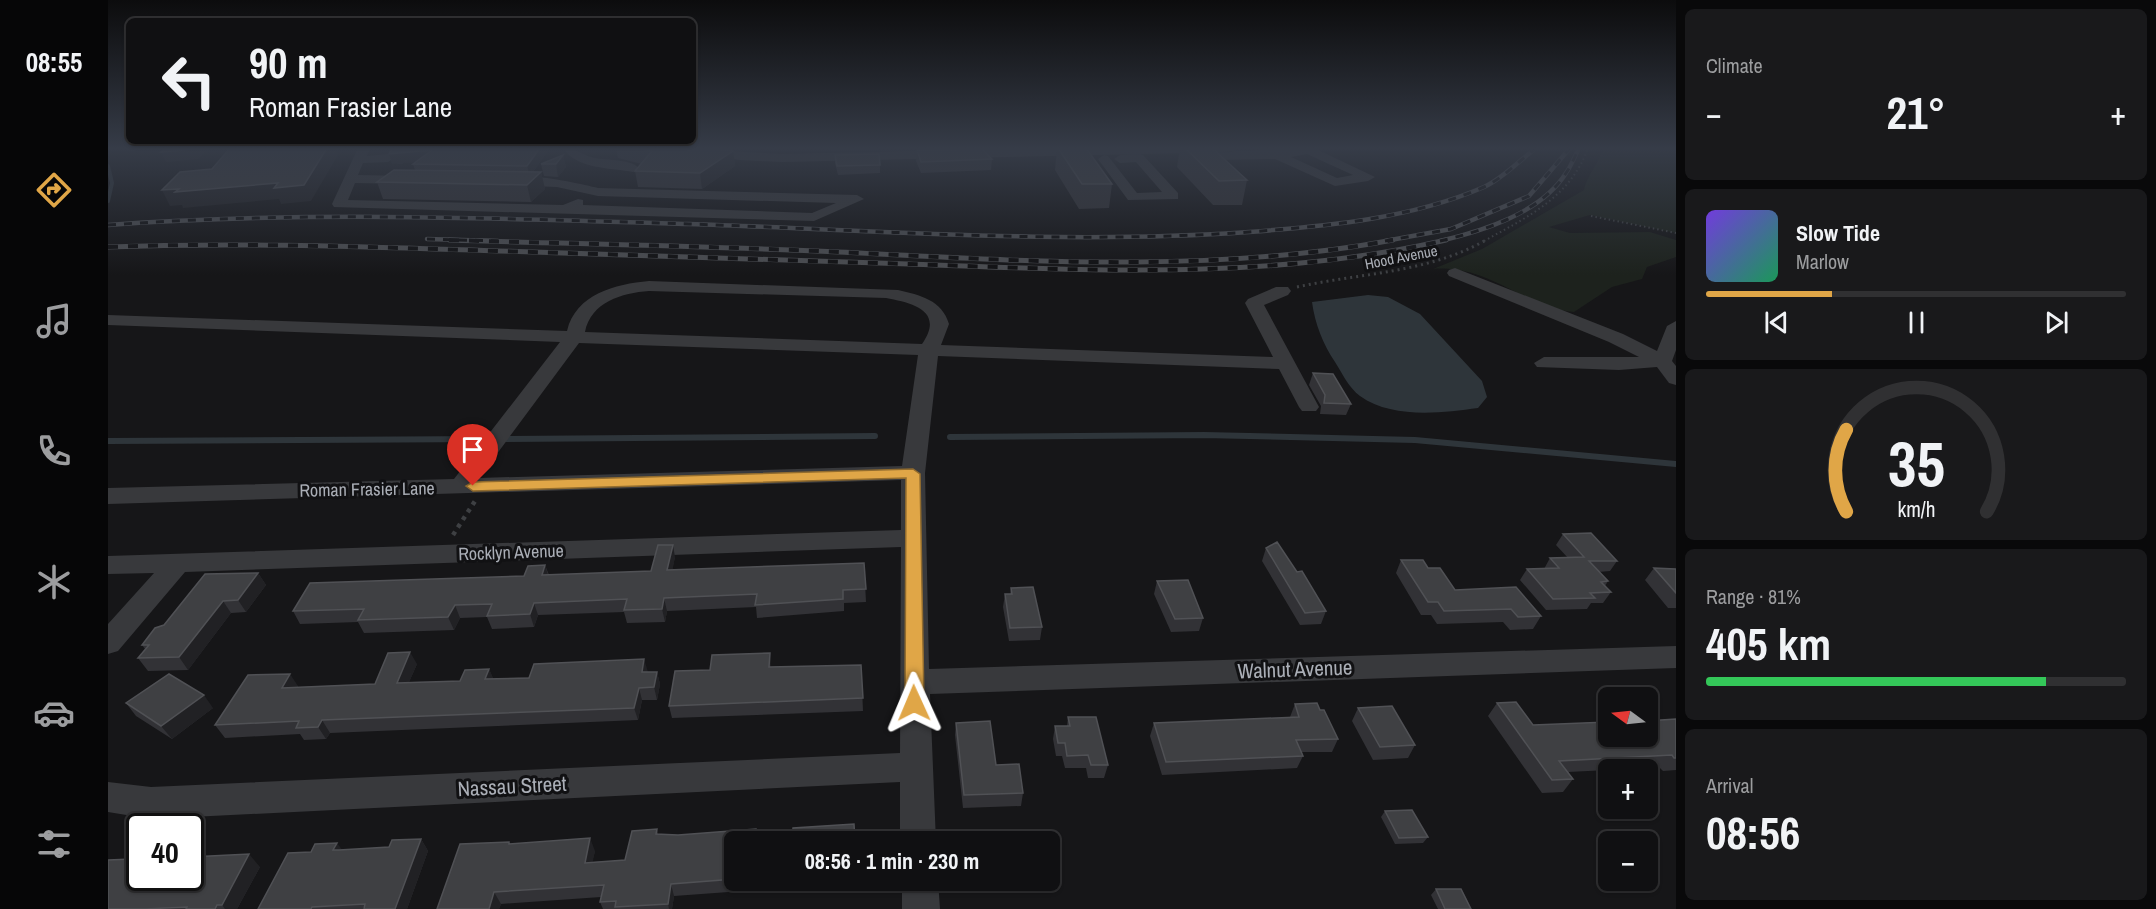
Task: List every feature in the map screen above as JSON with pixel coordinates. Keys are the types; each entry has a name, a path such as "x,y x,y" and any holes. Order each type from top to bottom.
{"street":[{"path":"344,190 339,204 814,217 858,199 591,190"},
{"path":"1128,190 1133,197 1173,196 1168,190"},
{"path":"565,209 598,192"},
{"path":"1455,273 1616,338 1662,361 1676,379"},
{"path":"1282,291 1254,303 1310,407"},
{"path":"468,493 483,456 575,335 576,322 585,312 605,304 629,300 889,308 939,318 938,337 929,348 913,474 918,831"},
{"path":"108,320 575,335 1286,363"},
{"path":"1662,361 1676,326"},
{"path":"1544,363 1662,361"},
{"name":"Roman Frasier Lane","path":"108,496 468,493 913,474"},
{"name":"Rocklyn Avenue","path":"108,565 913,538"},
{"path":"108,643 178,563"},
{"name":"Walnut Avenue","path":"914,682 1676,657"},
{"name":"Nassau Street","path":"108,797 163,802 916,766"},
{"path":"920,891 921,909"}],"path":[{"name":"Hood Avenue","path":"1282,291 1433,262 1489,240 1543,209 1566,190"},
{"path":"1591,216 1676,233"},
{"path":"452,536 468,493"}],"shaded area":[{"path":"1583,190 1676,190 1676,233 1590,215 1549,227 1570,233 1650,232 1676,240 1676,257 1647,267 1642,279 1612,287 1574,312 1539,303 1472,273 1453,269 1433,269 1482,249"},
{"path":"1368,295 1388,297 1420,314 1482,381 1487,397 1478,408 1433,412 1402,411 1373,403 1356,393 1323,341 1312,302"}],"building":[{"path":"1313,373 1333,374 1351,404 1324,403 1325,395"},
{"path":"1591,533 1617,561 1589,561 1608,581 1601,582 1611,592 1590,593 1595,598 1553,599 1527,569 1559,568 1550,558 1584,557 1563,534"},
{"path":"1277,542 1297,572 1302,571 1326,611 1305,613 1266,548"},
{"path":"658,545 673,545 667,570 864,563 866,589 843,590 843,599 755,605 757,594 664,598 662,609 624,610 627,599 534,603 530,614 487,616 492,604 455,605 448,617 358,620 364,609 293,611 310,583 524,576 528,566 545,565 542,575 651,571"},
{"path":"1401,560 1423,560 1428,568 1440,568 1455,590 1516,587 1541,616 1518,617 1511,609 1444,611 1438,602 1428,602"},
{"path":"1654,568 1676,569 1676,593"},
{"path":"258,573 238,600 223,601 179,657 138,658 149,645 142,645 155,628 164,625 205,574"},
{"path":"1188,580 1203,618 1175,619 1157,581"},
{"path":"1033,587 1042,627 1010,628 1005,594 1012,594 1011,588"},
{"path":"410,652 397,683 460,681 465,670 489,669 485,679 529,678 534,664 644,659 642,672 657,672 654,687 639,688 634,708 322,720 318,727 296,728 299,721 215,725 248,675 290,674 282,688 375,684 388,653"},
{"path":"770,653 769,667 861,665 863,698 669,706 675,671 710,670 712,655"},
{"path":"169,674 204,695 161,726 126,703"},
{"path":"1516,702 1533,725 1598,722 1598,747 1658,747 1658,720 1676,719 1676,758 1672,755 1559,761 1573,779 1552,780 1497,703"},
{"path":"1317,703 1320,710 1324,710 1338,739 1296,740 1303,756 1166,762 1154,723 1299,717 1295,704"},
{"path":"1392,706 1415,745 1380,747 1358,708"},
{"path":"1068,717 1096,717 1108,765 1091,765 1088,755 1067,756 1065,743 1058,743 1055,726 1070,726"},
{"path":"990,721 996,765 1019,764 1023,793 964,795 956,723"},
{"path":"1412,810 1428,837 1399,838 1385,811"},
{"path":"854,824 854,831 793,831 793,828"},
{"path":"657,829 656,834 678,835 724,831 724,880 671,884 668,904 615,907 616,901 600,902 604,885 494,892 489,909 437,909 460,844 509,842 509,844 590,838 585,863 625,860 632,831"},
{"path":"756,829 756,831 730,831"},
{"path":"421,839 395,909 364,909 365,904 312,907 311,909 258,909 288,853 311,852 315,844 337,843 333,850 339,850 389,847 392,840"},
{"path":"249,854 222,905 217,905 215,909 186,909 187,907 108,909 108,860 126,859 126,891 204,891 204,856"},
{"path":"1436,889 1461,889 1471,909 1445,909"}],"waterway":[{"path":"108,201 110,190"},
{"path":"950,437 1204,435 1415,440 1676,464"},
{"path":"502,439 875,436"},
{"path":"108,441 491,439"}],"railway":[{"path":"108,225 253,218 398,217 616,222 1039,237 1179,236 1339,224 1427,207 1475,190"},
{"path":"1385,241 1451,229 1529,196 1534,190"},
{"path":"1440,241 1474,232 1510,218 1542,199 1551,190"},
{"path":"427,239 498,241"},
{"path":"449,240 1117,262 1256,257 1325,251 1393,240"},
{"path":"108,247 303,246 1044,269 1179,270 1313,262 1380,253 1446,240"}],"route":[{"path":"473,486 913,474 914,703"}]}
